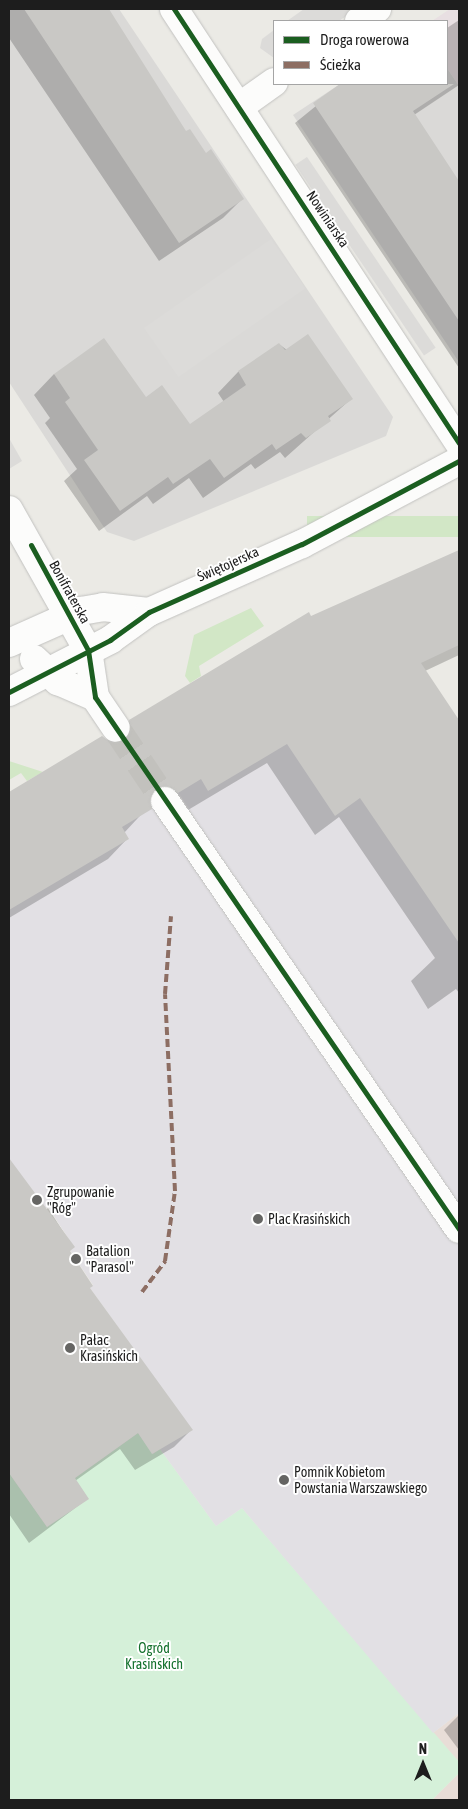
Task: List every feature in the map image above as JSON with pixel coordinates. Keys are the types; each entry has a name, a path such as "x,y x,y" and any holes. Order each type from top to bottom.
{"street":[{"name":"Nowiniarska","path":"174,9 459,443"},
{"path":"361,20 377,9"},
{"path":"239,107 273,83"},
{"name":"Świętojerska","path":"9,692 44,671 88,650 148,612 302,544 459,461"},
{"name":"Bonifraterska","path":"9,510 88,650"},
{"path":"95,698 44,671 12,636 103,607 148,612"},
{"path":"88,650 95,698 116,728"},
{"path":"165,801 459,1229"}],"shaded area":[{"path":"9,9 119,9 393,417 386,436 134,541 107,532 9,382"},
{"path":"304,9 356,9 340,20 288,20"},
{"path":"450,9 459,9 459,86 448,70 448,20 434,20"},
{"path":"273,31 273,57 260,48 262,39"},
{"path":"448,70 459,86 459,362 293,115 338,85 448,85"},
{"path":"307,157 436,348 424,356 295,165"},
{"path":"271,239 305,288 178,377 144,328"},
{"path":"9,438 22,461 9,469"},
{"name":"Plac Krasińskich","path":"284,729 371,790 459,920 459,1713 433,1733 242,1508 216,1526 160,1449 192,1430 90,1288 93,1285 70,1250 74,1247 48,1207 43,1210 9,1168 9,894"},
{"path":"459,1713 459,1762 433,1733"},
{"path":"459,1773 459,1800 432,1800"}],"green space":[{"path":"307,516 459,516 459,537 307,537"},
{"path":"251,608 264,626 199,666 201,676 190,683 185,676 194,635"},
{"path":"9,761 43,772 27,781 21,773 9,780"},
{"name":"Ogród Krasińskich","path":"138,1433 153,1454 160,1449 216,1526 242,1508 459,1762 459,1773 432,1800 9,1800 9,1473 47,1527 75,1478"}],"building":[{"path":"24,9 109,9 186,131 190,129 206,153 211,149 244,199 179,243"},
{"path":"454,84 413,111 459,181 459,321 313,103 339,85"},
{"path":"308,334 353,399 328,416 331,421 306,438 301,433 276,450 272,444 224,478 210,459 173,484 168,477 120,511 84,460 98,450 65,402 70,398 54,374 104,338 146,397 162,385 190,424 246,385 238,371 279,343 285,350"},
{"path":"459,550 459,645 421,663 459,720 459,943 360,798 335,816 287,744 208,791 201,779 178,793 171,787 157,788 151,795 152,809 122,827 129,839 9,910 9,792 102,736 110,742 124,741 130,734 129,720 309,612 311,616"},
{"name":"Pałac Krasińskich","path":"9,1158 75,1247 70,1251 93,1286 90,1288 193,1430 152,1454 138,1433 75,1478 89,1499 47,1527 9,1473"}],"tunnel":[{"path":"116,728 165,801"}],"marked path":[{"path":"142,1292 165,1261 175,1191 165,994 171,916"}],"cycle path":[{"path":"174,9 459,443"},
{"path":"9,692 110,640 149,612 302,544 459,461"},
{"path":"31,545 88,650 95,697 459,1229"}],"place":[{"name":"Zgrupowanie \"Róg\"","path":"37,1200"},
{"name":"Plac Krasińskich","path":"258,1219"},
{"name":"Batalion \"Parasol\"","path":"76,1259"},
{"name":"Pałac Krasińskich","path":"70,1348"},
{"name":"Pomnik Kobietom Powstania Warszawskiego","path":"284,1480"}]}
